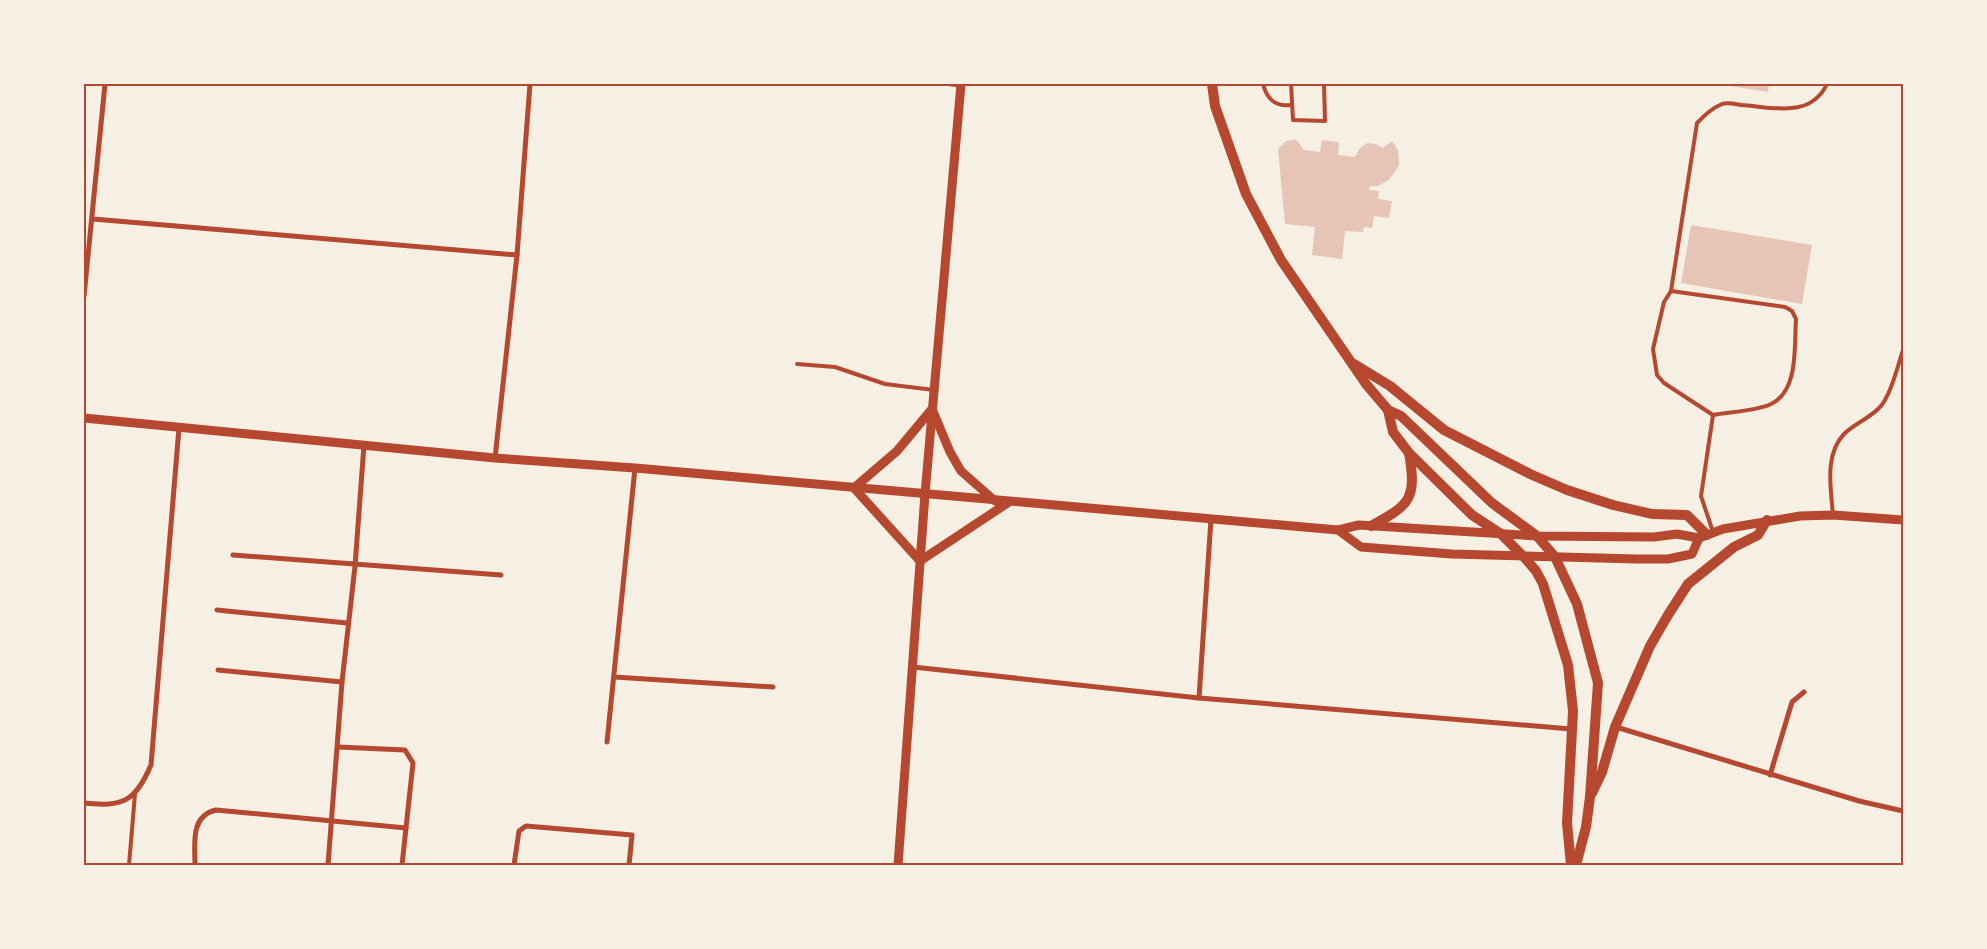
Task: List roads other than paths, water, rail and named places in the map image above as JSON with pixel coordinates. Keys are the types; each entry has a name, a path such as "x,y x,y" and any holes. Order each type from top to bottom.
{"main road":[{"path":"1212,84 1215,106 1246,194 1281,260 1349,361 1388,410 1393,432 1409,454 1472,514 1501,534 1525,558 1536,571 1543,584 1568,664 1573,711 1567,823 1571,865"},
{"path":"1349,361 1390,386 1444,430 1494,457 1567,490 1612,505 1652,514 1687,515 1706,535"},
{"path":"1388,410 1401,416 1485,497 1537,536 1555,557 1577,604 1596,676 1597,699 1590,797 1586,827 1576,865"},
{"path":"1371,526 1402,506 1411,492 1413,478 1409,454"},
{"path":"1590,797 1602,772 1615,727 1650,646 1668,615 1688,584 1734,547 1758,535 1767,520"}],"street":[{"path":"84,296 105,84"},
{"path":"495,458 517,256 530,84"},
{"path":"898,865 925,494 961,84 951,84"},
{"path":"93,219 517,256"},
{"path":"854,488 897,451 932,409"},
{"path":"932,409 950,452 961,471 995,501"},
{"path":"84,418 495,458 635,468 1338,530 1359,525 1537,536 1654,537 1677,534 1706,535 1767,520 1833,515 1903,520"},
{"path":"84,803 108,805 121,803 135,794 151,765 179,428"},
{"path":"328,865 347,623 354,566 364,445"},
{"path":"607,742 635,468"},
{"path":"854,488 920,561"},
{"path":"920,561 1009,502"},
{"path":"1199,698 1211,519"},
{"path":"1338,530 1361,547 1525,558 1668,559 1692,554 1706,535"},
{"path":"233,555 354,566 501,575"},
{"path":"217,610 347,623"},
{"path":"913,667 1199,698 1571,729"},
{"path":"218,670 342,682"},
{"path":"614,677 773,687"},
{"path":"1770,774 1792,702 1804,692"},
{"path":"1615,727 1859,801 1903,811"},
{"path":"338,747 405,750 414,763 402,865"},
{"path":"194,865 196,826 199,818 207,812 216,810 406,828"},
{"path":"514,865 518,831 526,826 632,834 629,865"}],"lane":[{"path":"1263,84 1268,98 1276,104 1292,105"},
{"path":"1292,84 1293,120 1325,121 1324,84"},
{"path":"1671,292 1785,306 1792,311 1796,319 1790,382 1784,395 1770,405 1713,415 1664,383 1657,375 1653,349 1664,302 1671,292 1698,123 1710,110 1723,103 1794,109 1807,105 1822,94 1827,84"},
{"path":"1833,515 1830,474 1832,455 1843,435 1862,419 1879,409 1886,397 1903,350"},
{"path":"797,364 835,367 886,384 934,390"},
{"path":"1706,535 1701,496 1713,415"},
{"path":"129,865 135,794"}]}
